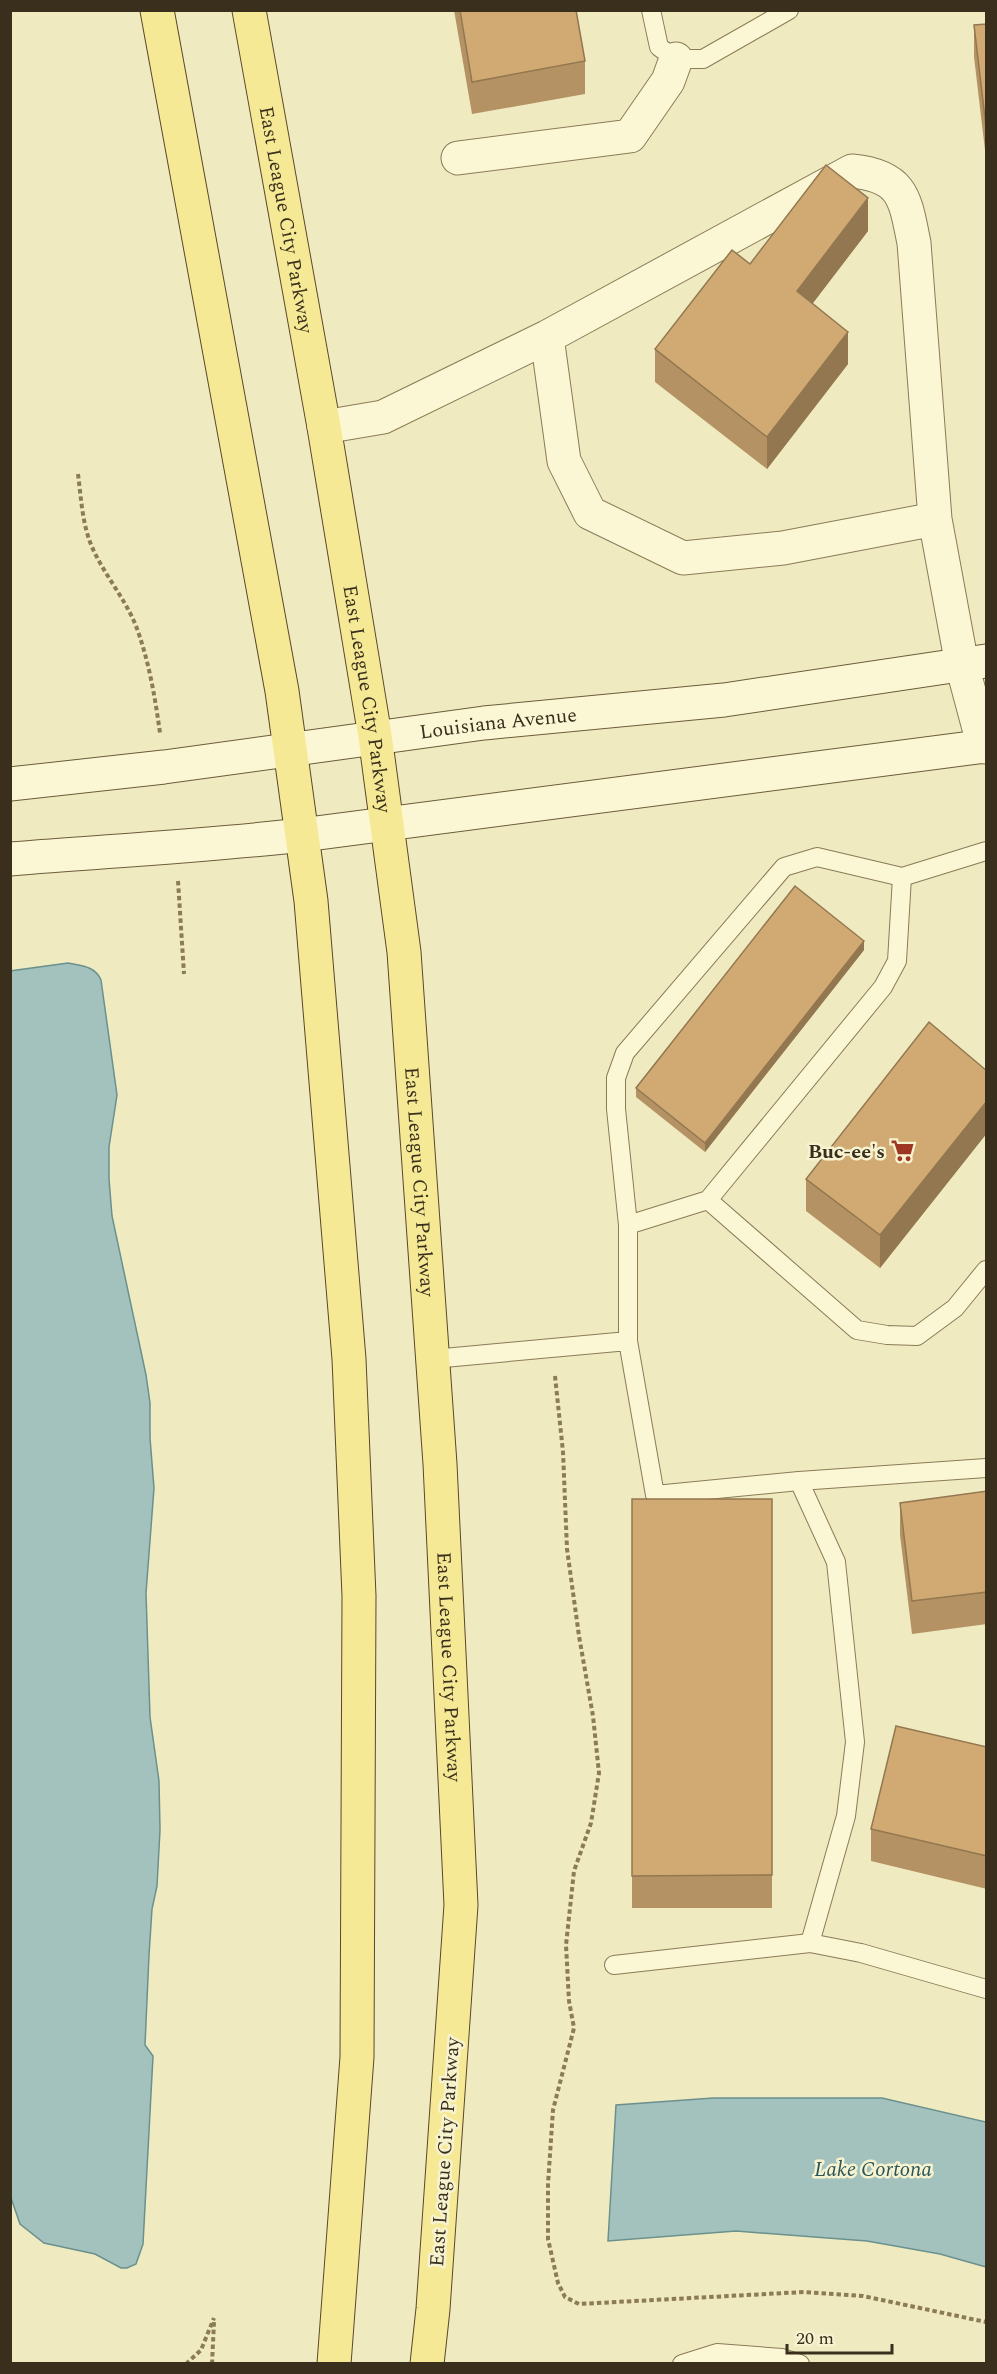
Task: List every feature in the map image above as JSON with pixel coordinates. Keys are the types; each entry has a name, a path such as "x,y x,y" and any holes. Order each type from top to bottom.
{"main road":[{"path":"157,10 282,691 311,901 350,1359 359,1596 357,2057 334,2364"},
{"name":"East League City Parkway","path":"249,10 324,427 375,736 404,952 440,1464 461,1905 433,2309 427,2364"}],"street":[{"path":"458,158 630,136 668,81 676,59"},
{"path":"10,859 173,845 230,843 986,751 974,663 935,519 914,243 905,200 891,182 870,173 852,171 548,337 383,417 324,427"},
{"path":"548,337 564,461 590,513 683,558 783,548 935,519"},
{"name":"Louisiana Avenue","path":"10,784 164,766 484,723 724,700 974,663"}],"lane":[{"path":"651,10 658,47 676,59 703,59 789,10"},
{"path":"987,851 902,877 818,857 784,867 625,1053 616,1078 616,1109 628,1225 628,1341 655,1495 799,1481 987,1468"},
{"path":"628,1225 708,1200 883,987 897,961 902,877"},
{"path":"708,1200 857,1330 887,1335 916,1336 955,1308 987,1270"},
{"path":"433,1359 628,1341"},
{"path":"799,1481 836,1562 855,1742 846,1816 810,1943"},
{"path":"614,1965 810,1943 861,1953 987,1989"},
{"path":"682,2364 717,2353 782,2358 800,2364"}],"path":[{"path":"78,474 84,523 90,543 125,603 144,651 156,703 164,766"},
{"path":"173,845 184,974"},
{"path":"186,2364 201,2350 214,2318 212,2364"}],"water":[{"path":"68,963 92,969 101,980 117,1095 109,1147 112,1216 146,1375 150,1403 154,1488 146,1593 150,1717 159,1781 160,1830 157,1886 152,1909 145,2045 153,2056 143,2244 136,2264 127,2268 121,2268 95,2254 44,2243 20,2224 10,2195 10,971"},
{"name":"Lake Cortona","path":"713,2098 882,2098 986,2122 986,2267 940,2254 867,2241 736,2231 608,2241 616,2105"}],"building":[{"path":"460,10 576,10 585,61 472,82"},
{"path":"987,24 987,135 974,25"},
{"path":"826,165 868,198 797,291 848,332 767,437 655,349 732,250 750,264"},
{"path":"795,886 864,941 705,1143 636,1088"},
{"path":"929,1022 987,1071 987,1101 880,1235 806,1179"},
{"path":"987,1491 987,1592 912,1601 900,1503"},
{"path":"632,1499 772,1499 772,1875 632,1876"},
{"path":"896,1726 987,1747 987,1856 871,1829"}],"place":[{"name":"Buc-ee's","path":"903,1151"}]}
